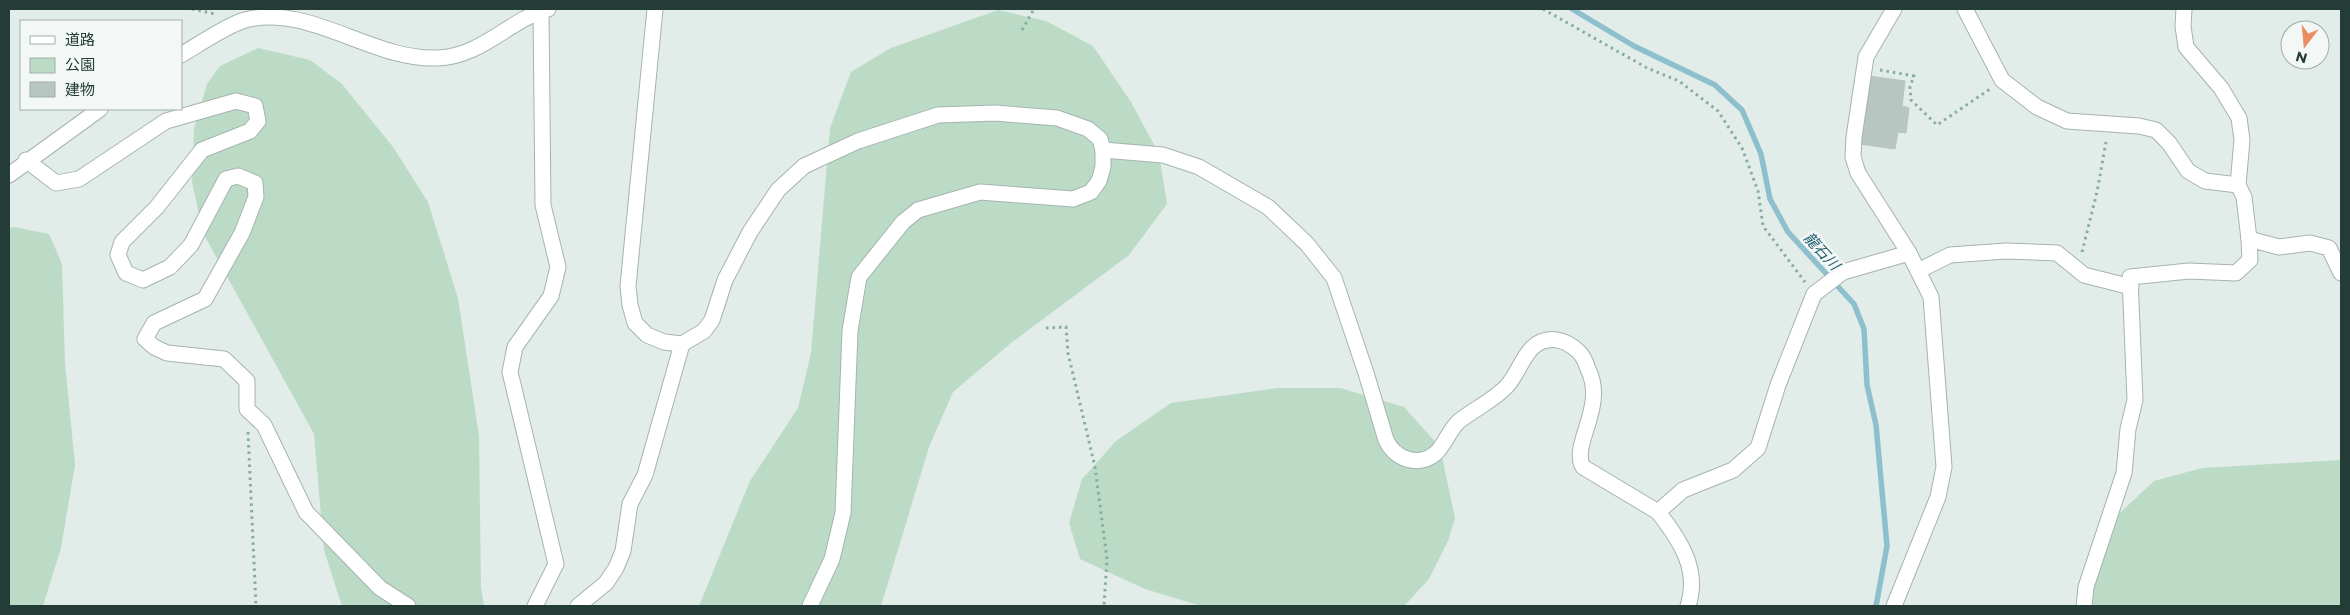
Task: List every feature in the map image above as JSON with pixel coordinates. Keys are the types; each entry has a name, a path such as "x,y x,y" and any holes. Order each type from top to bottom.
{"street":[{"path":"655,9 628,286 630,305 635,323 647,335 664,342 682,344 704,331 712,320 725,280 750,232 778,190 804,166 858,141 938,115 995,114 1057,118 1088,129 1100,139 1104,150 1103,167 1098,181 1091,192 1073,199 980,192 918,210 903,222 859,277 850,331 843,513 832,559 810,606"},
{"path":"1894,9 1866,57 1854,137 1853,157 1858,173 1909,253 1931,298 1944,467 1938,497 1894,606"},
{"path":"1965,9 2002,80 2037,107 2067,121 2140,126 2156,130 2169,143 2188,171 2205,181 2238,185"},
{"path":"2084,606 2086,587 2124,474 2128,430 2135,400 2130,277 2189,271 2236,273 2250,260 2244,197 2238,185 2242,140 2239,118 2220,88 2186,47 2183,26 2184,9"},
{"path":"182,54 243,20 269,16 295,20 417,57 438,58 467,52 545,10 543,205 558,267 551,296 515,347 510,372 556,564 535,606"},
{"path":"26,160 56,183 80,179 166,121 236,101 255,106 258,121 250,132 202,150 157,206 122,242 118,255 126,273 143,280 170,267 191,245 226,179 238,176 255,183 256,198 242,233 205,299 154,322 145,340 167,353 224,359 247,381 247,409 264,426 306,512 380,588 408,606"},
{"path":"9,175 26,160 99,110"},
{"path":"1104,150 1163,156 1199,167 1268,207 1307,244 1334,278 1386,440 1390,449 1398,456 1418,461 1436,452 1456,424 1500,393 1512,380 1532,348 1544,341 1560,340 1571,344 1582,354 1593,378 1595,400 1579,451 1580,462 1583,467 1658,512 1671,528 1691,567 1692,594 1688,606"},
{"path":"2249,240 2279,247 2310,243 2328,248 2341,273"},
{"path":"1918,271 1950,255 2006,251 2057,252 2084,275 2130,287"},
{"path":"1658,512 1683,490 1733,470 1758,448 1778,385 1819,291 1843,272 1909,253"},
{"path":"578,606 606,583 616,568 623,550 630,504 645,475 682,344"}],"path":[{"path":"1022,30 1034,9"},
{"path":"1543,9 1646,68 1679,81 1718,111 1742,148 1758,191 1763,226 1819,291"},
{"path":"1864,68 1914,76 1910,87 1911,100 1938,125 2002,80"},
{"path":"2086,255 2081,250 2097,192 2106,142"},
{"path":"1046,328 1066,327 1068,353 1098,485 1107,559 1104,606"},
{"path":"247,409 256,606"}],"green space":[{"path":"998,10 1046,21 1093,46 1131,102 1159,154 1167,204 1129,255 1011,343 953,392 929,447 881,606 699,606 750,481 798,408 811,353 830,128 851,72 891,48"},
{"path":"258,48 310,60 342,84 393,147 428,202 458,298 479,436 481,587 484,606 342,606 324,550 314,434 203,233 192,182 194,128 207,84 220,66"},
{"path":"14,227 49,234 62,264 65,363 75,465 61,548 43,606 9,606 9,228"},
{"path":"1278,388 1340,388 1404,407 1440,447 1455,518 1448,541 1429,579 1404,606 1201,606 1145,589 1080,559 1069,523 1082,479 1116,441 1171,403"},
{"path":"2341,460 2341,606 2077,606 2077,590 2105,527 2154,481 2202,468"}],"building":[{"path":"1869,76 1905,81 1902,106 1909,108 1906,133 1898,132 1895,149 1859,144"}],"waterway":[{"name":"龍石川","path":"1572,9 1634,46 1715,85 1742,110 1761,154 1770,199 1788,232 1854,304 1864,329 1867,385 1876,425 1887,546 1876,606"}]}
